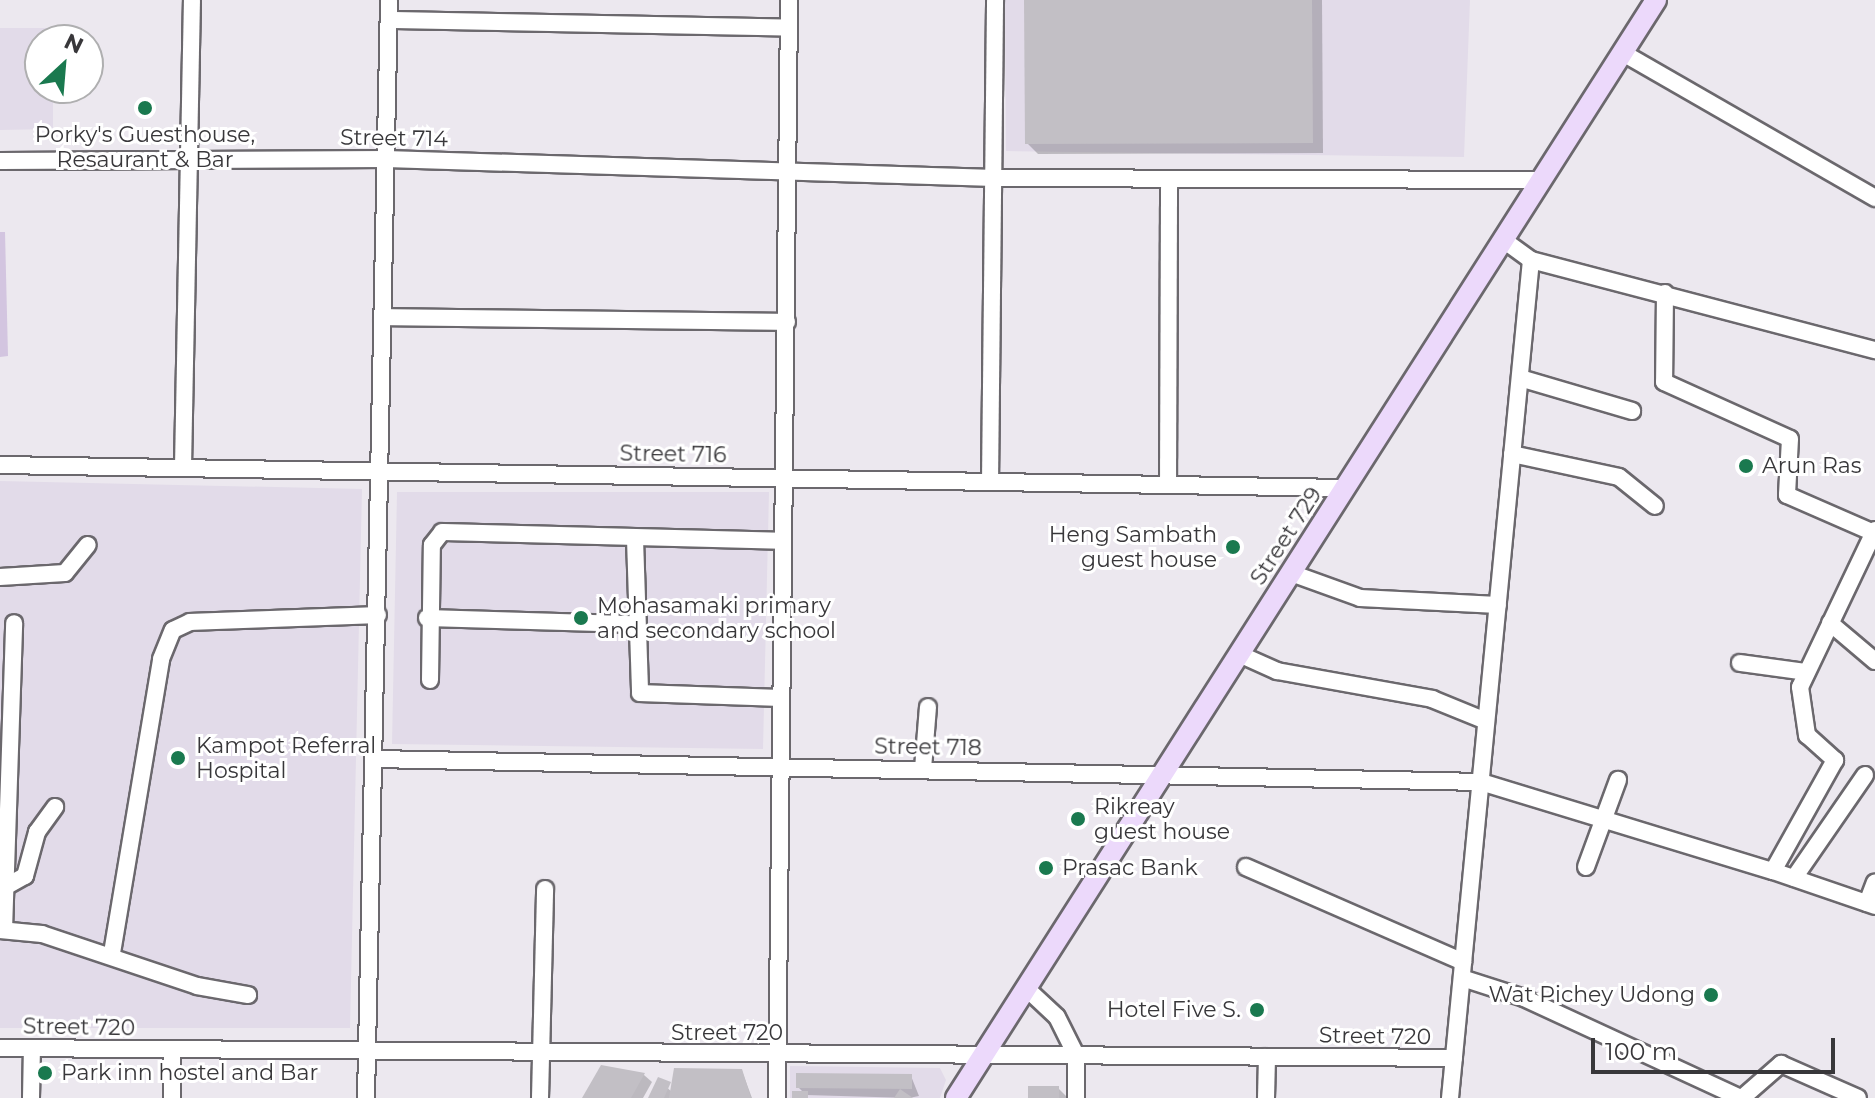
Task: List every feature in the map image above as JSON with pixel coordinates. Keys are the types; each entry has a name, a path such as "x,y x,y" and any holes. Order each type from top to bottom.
{"main road":[{"name":"Street 729","path":"956,1098 1656,0"}],"street":[{"path":"183,467 192,0"},
{"path":"366,1098 389,0"},
{"path":"777,1098 789,0"},
{"path":"990,482 995,0"},
{"path":"389,20 789,28"},
{"path":"1623,53 1875,198"},
{"name":"Street 714","path":"0,161 386,159 995,178 1542,180"},
{"path":"1168,485 1169,179"},
{"path":"1503,240 1531,260 1875,350"},
{"path":"1450,1098 1531,260"},
{"path":"1665,293 1664,382 1790,439 1787,495 1874,532 1806,672 1800,693 1807,735 1835,760 1773,871"},
{"path":"382,317 787,322"},
{"path":"1520,378 1632,411"},
{"path":"1512,454 1619,477 1655,506"},
{"name":"Street 716","path":"0,465 1345,488"},
{"path":"430,680 427,618 432,545 442,532 782,541"},
{"path":"635,539 634,624 640,693 780,698"},
{"path":"0,577 65,573 88,545"},
{"path":"1291,573 1375,600 1498,605"},
{"path":"112,953 161,659 173,630 190,622 378,615"},
{"path":"427,618 634,624"},
{"path":"14,623 2,930 112,953 197,986 248,995"},
{"path":"1830,623 1875,661"},
{"path":"1239,654 1277,671 1432,699 1486,721"},
{"path":"1740,663 1806,672"},
{"path":"923,769 928,707"},
{"name":"Street 718","path":"375,759 1165,771 1481,782 1602,814 1871,904"},
{"path":"1794,878 1865,775"},
{"path":"1586,867 1602,814 1618,780"},
{"path":"5,887 25,876 37,832 55,807"},
{"path":"1246,867 1741,1098 1781,1064 1858,1098"},
{"path":"1871,904 1875,882"},
{"path":"540,1098 545,889"},
{"path":"1026,988 1057,1017 1076,1055 1076,1098"},
{"name":"Street 720","path":"0,1048 541,1055 1454,1058"},
{"path":"31,1098 32,1048"},
{"path":"172,1050 172,1098"},
{"path":"1266,1098 1267,1057"}],"shaded area":[{"path":"1005,0 1470,0 1464,157 1006,151"},
{"path":"0,28 24,28 24,104 53,104 53,129 0,130"},
{"path":"0,232 5,232 8,356 0,357"},
{"name":"Kampot Referral Hospital","path":"0,481 362,489 350,1028 0,1028"},
{"name":"Mohasamaki primary and secondary school","path":"397,492 769,492 763,749 392,744"},
{"path":"790,1066 940,1068 946,1080 940,1098 790,1098"}],"building":[{"path":"1024,0 1312,0 1313,143 1025,144"},
{"path":"601,1065 645,1073 631,1098 582,1098"},
{"path":"674,1068 742,1069 751,1098 669,1098"},
{"path":"796,1073 912,1074 912,1089 796,1088"},
{"path":"658,1077 671,1082 664,1098 648,1098"},
{"path":"1028,1086 1059,1086 1059,1098 1028,1098"},
{"path":"900,1089 913,1098 894,1098"},
{"path":"792,1091 808,1091 808,1098 792,1098"}],"place":[{"name":"Porky's Guesthouse, Resaurant & Bar","path":"145,108"},
{"name":"Arun Ras","path":"1746,466"},
{"name":"Heng Sambath guest house","path":"1233,547"},
{"name":"Mohasamaki primary and secondary school","path":"581,618"},
{"name":"Kampot Referral Hospital","path":"178,758"},
{"name":"Rikreay guest house","path":"1078,819"},
{"name":"Prasac Bank","path":"1046,868"},
{"name":"Wat Pichey Udong","path":"1711,995"},
{"name":"Hotel Five S.","path":"1257,1010"},
{"name":"Park inn hostel and Bar","path":"45,1073"}]}
